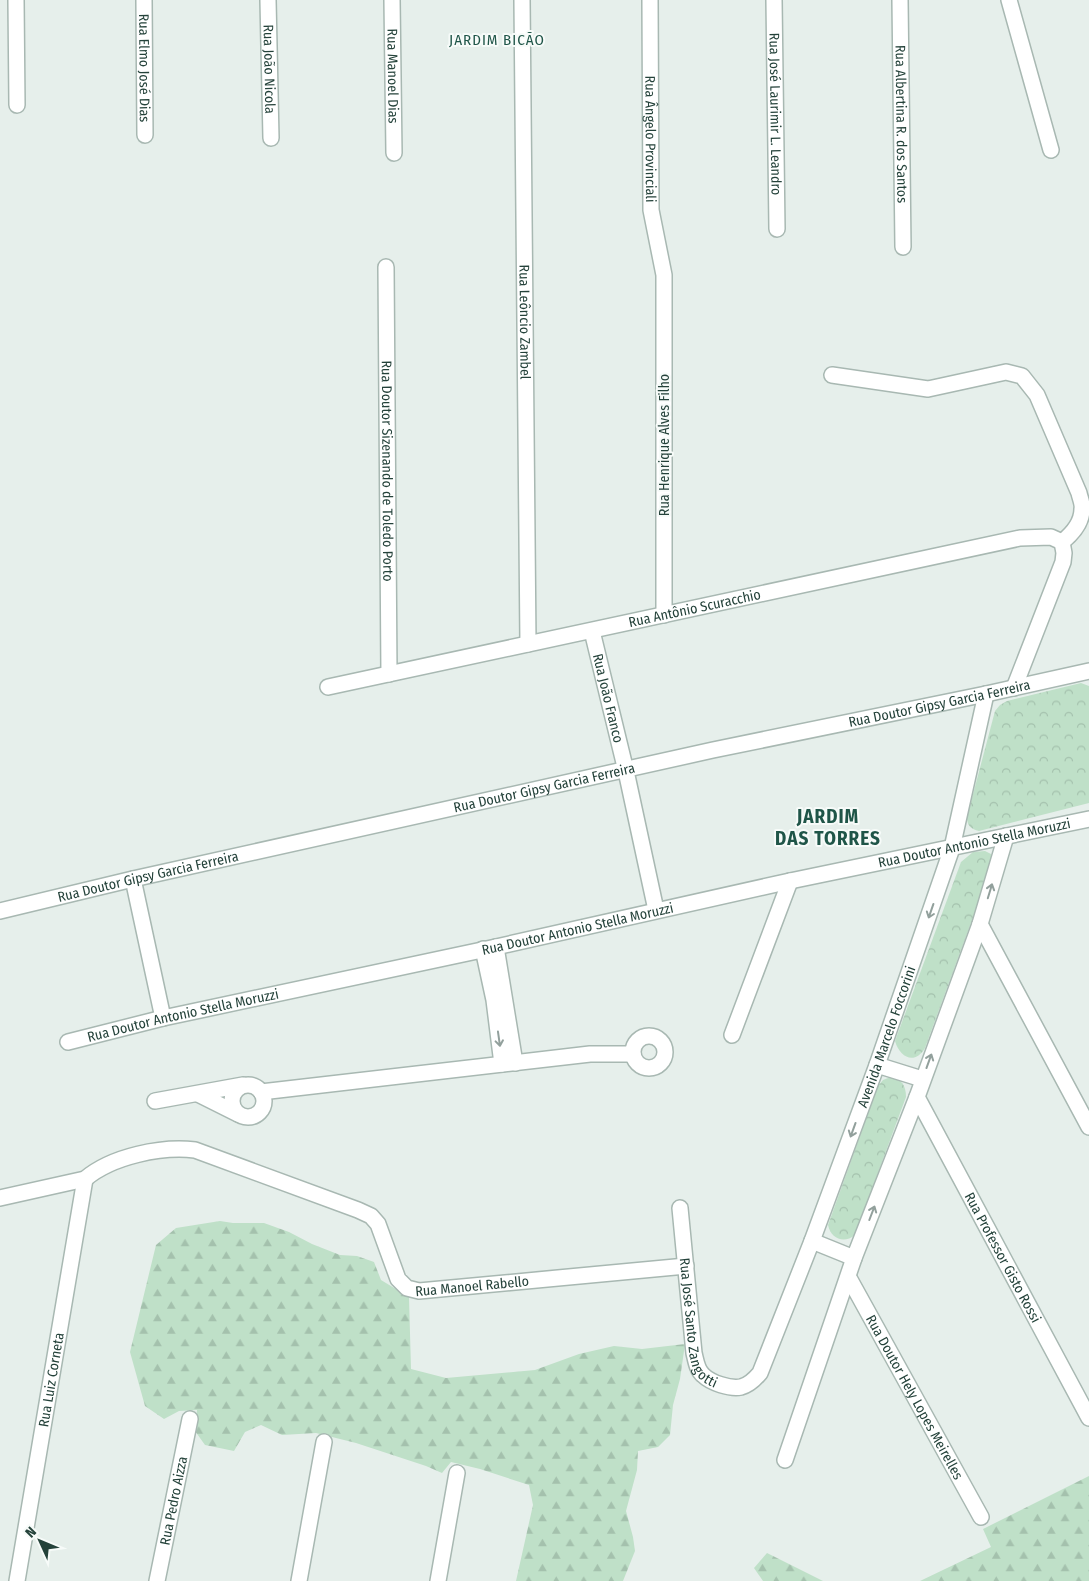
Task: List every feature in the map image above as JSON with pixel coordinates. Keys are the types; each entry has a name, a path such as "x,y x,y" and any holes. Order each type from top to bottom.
{"street":[{"path":"16,0 17,105"},
{"name":"Rua Elmo José Dias","path":"144,0 145,135"},
{"name":"Rua João Nicola","path":"268,0 271,138"},
{"name":"Rua Manoel Dias","path":"392,0 394,152"},
{"name":"Rua Leôncio Zambel","path":"522,0 528,644"},
{"name":"Rua Ângelo Provinciali","path":"650,0 651,210 664,275"},
{"name":"Rua José Laurimir L. Leandro","path":"774,0 776,229"},
{"name":"Rua Albertina R. dos Santos","path":"900,0 903,247"},
{"path":"1010,0 1051,150"},
{"name":"Rua Doutor Sizenando de Toledo Porto","path":"386,267 389,674"},
{"name":"Rua Henrique Alves Filho","path":"664,275 664,615"},
{"path":"832,375 928,389 1006,372 1022,376 1037,395 1079,493 1082,509 1072,534 1062,542 1063,562 1014,688"},
{"name":"Rua Antônio Scuracchio","path":"328,687 1020,538 1051,537 1062,542"},
{"name":"Rua João Franco","path":"592,631 626,770 656,910"},
{"name":"Rua Doutor Gipsy Garcia Ferreira","path":"0,911 133,879 713,750 1089,671"},
{"name":"Avenida Marcelo Foccorini","path":"760,1373 812,1241 877,1065 952,848 986,694"},
{"name":"Rua Doutor Antonio Stella Moruzzi","path":"68,1042 163,1018 490,948 656,910 1088,820"},
{"path":"786,1460 854,1258 917,1097 980,924 1006,836"},
{"path":"133,879 163,1018"},
{"path":"732,1035 790,881"},
{"path":"980,924 1089,1127"},
{"path":"490,948 494,1000 509,1064"},
{"path":"155,1101 244,1085 251,1085 261,1092 590,1054 633,1054"},
{"path":"877,1065 922,1080"},
{"path":"238,1114 234,1110 232,1098 239,1088 244,1085"},
{"path":"198,1094 238,1114 250,1117 260,1111 263,1105 261,1092"},
{"name":"Rua Professor Gisto Rossi","path":"917,1097 1089,1418"},
{"name":"Rua Manoel Rabello","path":"0,1198 85,1179 96,1170 118,1161 165,1149 195,1150 371,1216 378,1224 398,1279 407,1288 419,1291 686,1266"},
{"name":"Rua Luiz Corneta","path":"17,1581 85,1179"},
{"name":"Rua José Santo Zangotti","path":"680,1208 694,1353 698,1369 702,1375 720,1384 740,1387 754,1380 760,1373"},
{"path":"812,1241 854,1258"},
{"name":"Rua Doutor Hely Lopes Meirelles","path":"848,1278 981,1517"},
{"name":"Rua Pedro Aizza","path":"157,1581 190,1419"},
{"path":"299,1581 324,1442"},
{"path":"438,1581 457,1473"}],"green space":[{"path":"1081,683 1089,686 1089,803 979,831 972,828 968,823 967,817 995,711 1007,701"},
{"path":"985,851 991,854 993,863 925,1048 917,1056 908,1057 900,1052 895,1041 961,862 973,852"},
{"path":"888,1078 899,1080 904,1085 906,1097 855,1235 847,1239 838,1239 832,1234 828,1225 878,1086 883,1080"},
{"path":"220,1221 264,1223 340,1255 357,1256 374,1262 381,1280 409,1297 411,1369 446,1378 535,1370 579,1354 614,1346 642,1349 685,1344 680,1379 673,1405 670,1435 658,1447 638,1451 637,1470 626,1511 635,1551 623,1581 516,1581 533,1505 529,1485 451,1462 442,1473 356,1443 316,1433 282,1435 261,1425 245,1432 234,1451 205,1445 195,1431 197,1410 179,1411 164,1419 145,1406 130,1352 156,1245 176,1228"},
{"path":"1089,1476 1089,1581 920,1581 991,1547 983,1529"},
{"path":"767,1553 823,1581 763,1581 754,1568"}],"district":[{"name":"JARDIM BICÃO","path":"497,40"},
{"name":"JARDIM DAS TORRES","path":"828,827"}]}
